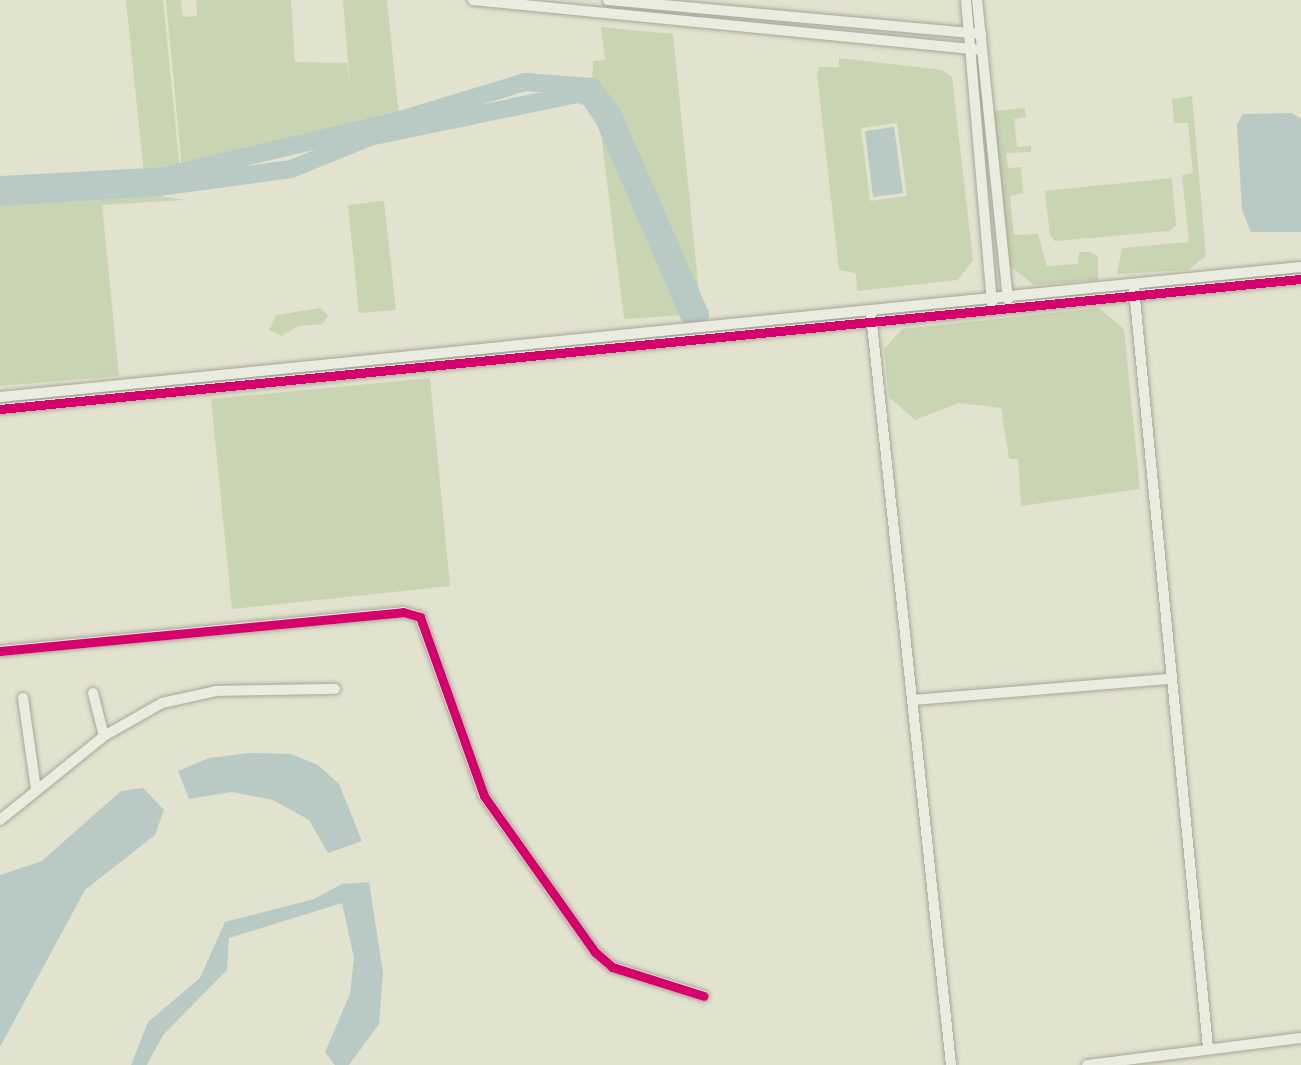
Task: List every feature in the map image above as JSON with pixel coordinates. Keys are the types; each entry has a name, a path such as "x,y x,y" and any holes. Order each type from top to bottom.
{"street":[{"path":"473,0 982,50"},
{"path":"608,0 981,34"},
{"path":"966,0 967,49 992,308"},
{"path":"977,0 1009,306"},
{"path":"0,397 870,307 1301,267"},
{"path":"0,409 871,319 1301,279"},
{"path":"1133,283 1169,679 1208,1048"},
{"path":"870,307 951,1065"},
{"path":"0,651 403,612 420,617 484,796 595,952 612,967 704,996"},
{"path":"912,700 1169,679"},
{"path":"0,820 104,736 162,704 216,691 335,689"},
{"path":"93,694 104,736"},
{"path":"23,698 36,789"},
{"path":"1087,1065 1301,1038"}],"green space":[{"path":"126,0 163,0 180,170 144,174"},
{"path":"166,0 181,0 183,17 197,16 196,0 291,0 295,62 347,63 350,86 343,0 387,0 399,117 182,170"},
{"path":"601,27 673,34 701,312 613,118 592,87 593,61 605,60"},
{"path":"839,58 942,70 952,77 973,260 958,280 857,291 856,273 839,270 817,73 819,67 839,67","holes":["897,123 907,196 870,201 861,128"]},
{"path":"577,94 589,97 603,115 686,315 624,319 600,126 591,105"},
{"path":"1192,96 1206,256 1188,270 1117,274 1122,248 1189,242 1182,175 1193,173 1188,123 1174,123 1172,99"},
{"path":"1025,108 1026,117 1014,119 1017,147 1031,146 1031,152 1006,153 1008,168 1021,167 1023,193 1010,196 1014,235 1038,234 1047,266 1078,264 1079,252 1090,252 1098,256 1098,280 1034,285 1010,266 994,111"},
{"path":"1172,178 1176,225 1170,231 1055,241 1050,235 1045,191"},
{"path":"153,188 160,196 185,200 102,205 119,376 0,386 0,201"},
{"path":"384,201 396,310 359,313 348,205"},
{"path":"321,308 328,316 322,324 298,326 282,336 269,330 276,315"},
{"path":"1099,308 1124,329 1140,489 1021,506 1018,459 1009,459 1001,408 959,403 915,420 889,397 884,349 902,329"},
{"path":"430,378 450,586 232,609 211,399"}],"shaded area":[{"path":"1292,113 1301,119 1301,232 1251,232 1242,210 1237,125 1243,114"},
{"path":"894,127 903,193 873,197 865,131"},
{"path":"249,753 291,754 318,765 339,784 362,841 328,853 309,820 273,800 232,792 189,799 178,771 209,758"},
{"path":"143,788 164,810 155,835 85,890 0,1047 0,875 42,861 121,791"},
{"path":"369,882 383,973 379,1024 349,1065 335,1065 325,1052 350,994 354,958 342,903 229,938 227,970 163,1035 147,1065 131,1065 148,1022 200,978 225,922 314,899 342,884"}],"waterway":[{"path":"0,185 164,176 400,120 525,82 592,87 612,114 700,314 689,315 604,119 589,97 577,94 370,137 291,169 159,187 0,197"}],"cycle path":[{"path":"0,409 1301,279"},
{"path":"0,651 403,612 420,617 484,796 595,952 612,967 704,996"}]}
